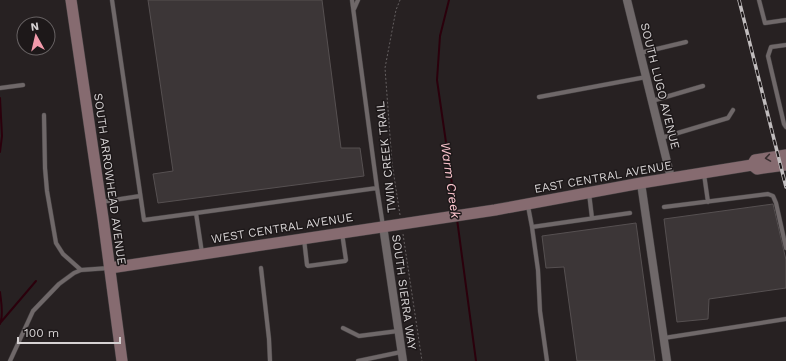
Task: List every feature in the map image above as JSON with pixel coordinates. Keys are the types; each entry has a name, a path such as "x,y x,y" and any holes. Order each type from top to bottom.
{"street":[{"name":"SOUTH ARROWHEAD AVENUE","path":"71,0 101,202 122,361"},
{"name":"SOUTH LUGO AVENUE","path":"628,0 671,178"},
{"name":"EAST CENTRAL AVENUE","path":"752,165 755,160 786,155"},
{"name":"EAST CENTRAL AVENUE","path":"459,215 752,165 757,169 786,165"},
{"path":"641,183 667,361"},
{"name":"WEST CENTRAL AVENUE","path":"110,268 459,215"},
{"name":"SOUTH SIERRA WAY","path":"383,226 402,361"}],"lane":[{"path":"112,0 144,220 378,188"},
{"path":"352,0 383,226"},
{"path":"353,10 358,0"},
{"path":"759,0 765,23 786,20"},
{"path":"640,53 686,42"},
{"path":"786,45 771,47 768,56 784,124 786,127"},
{"path":"539,97 646,77"},
{"path":"0,88 23,85"},
{"path":"652,101 703,86"},
{"path":"661,138 728,118 733,110"},
{"path":"44,115 46,183 56,243 63,254 81,270"},
{"path":"704,173 708,202"},
{"path":"588,193 592,218"},
{"path":"664,207 768,194 773,196 776,203 786,248"},
{"path":"101,202 140,196"},
{"path":"528,204 538,270 540,311 547,361"},
{"path":"196,213 202,254"},
{"path":"532,227 630,213"},
{"path":"304,238 308,266 345,261 342,233"},
{"path":"10,361 33,312 59,284 74,273 81,270 110,268"},
{"path":"261,268 270,339 270,361"},
{"path":"664,338 786,319"},
{"path":"343,328 359,336 398,331"},
{"path":"358,361 378,359 401,352"}],"path":[{"name":"TWIN CREEK TRAIL","path":"400,0 396,10 385,68 392,163 407,223 422,361"}],"building":[{"path":"148,0 322,0 341,148 360,148 364,176 158,203 153,174 173,171"},
{"path":"773,204 786,260 786,288 709,299 708,319 677,322 664,219"},
{"path":"636,223 655,361 577,361 564,267 546,268 542,236"}],"waterway":[{"name":"Warm Creek","path":"449,0 440,36 437,80 456,212"},
{"path":"0,98 2,136 0,152"},
{"name":"Warm Creek","path":"457,219 476,361"},
{"path":"1,322 36,281"},
{"path":"0,292 2,312 0,324"}],"railway":[{"path":"739,0 786,187"}]}
